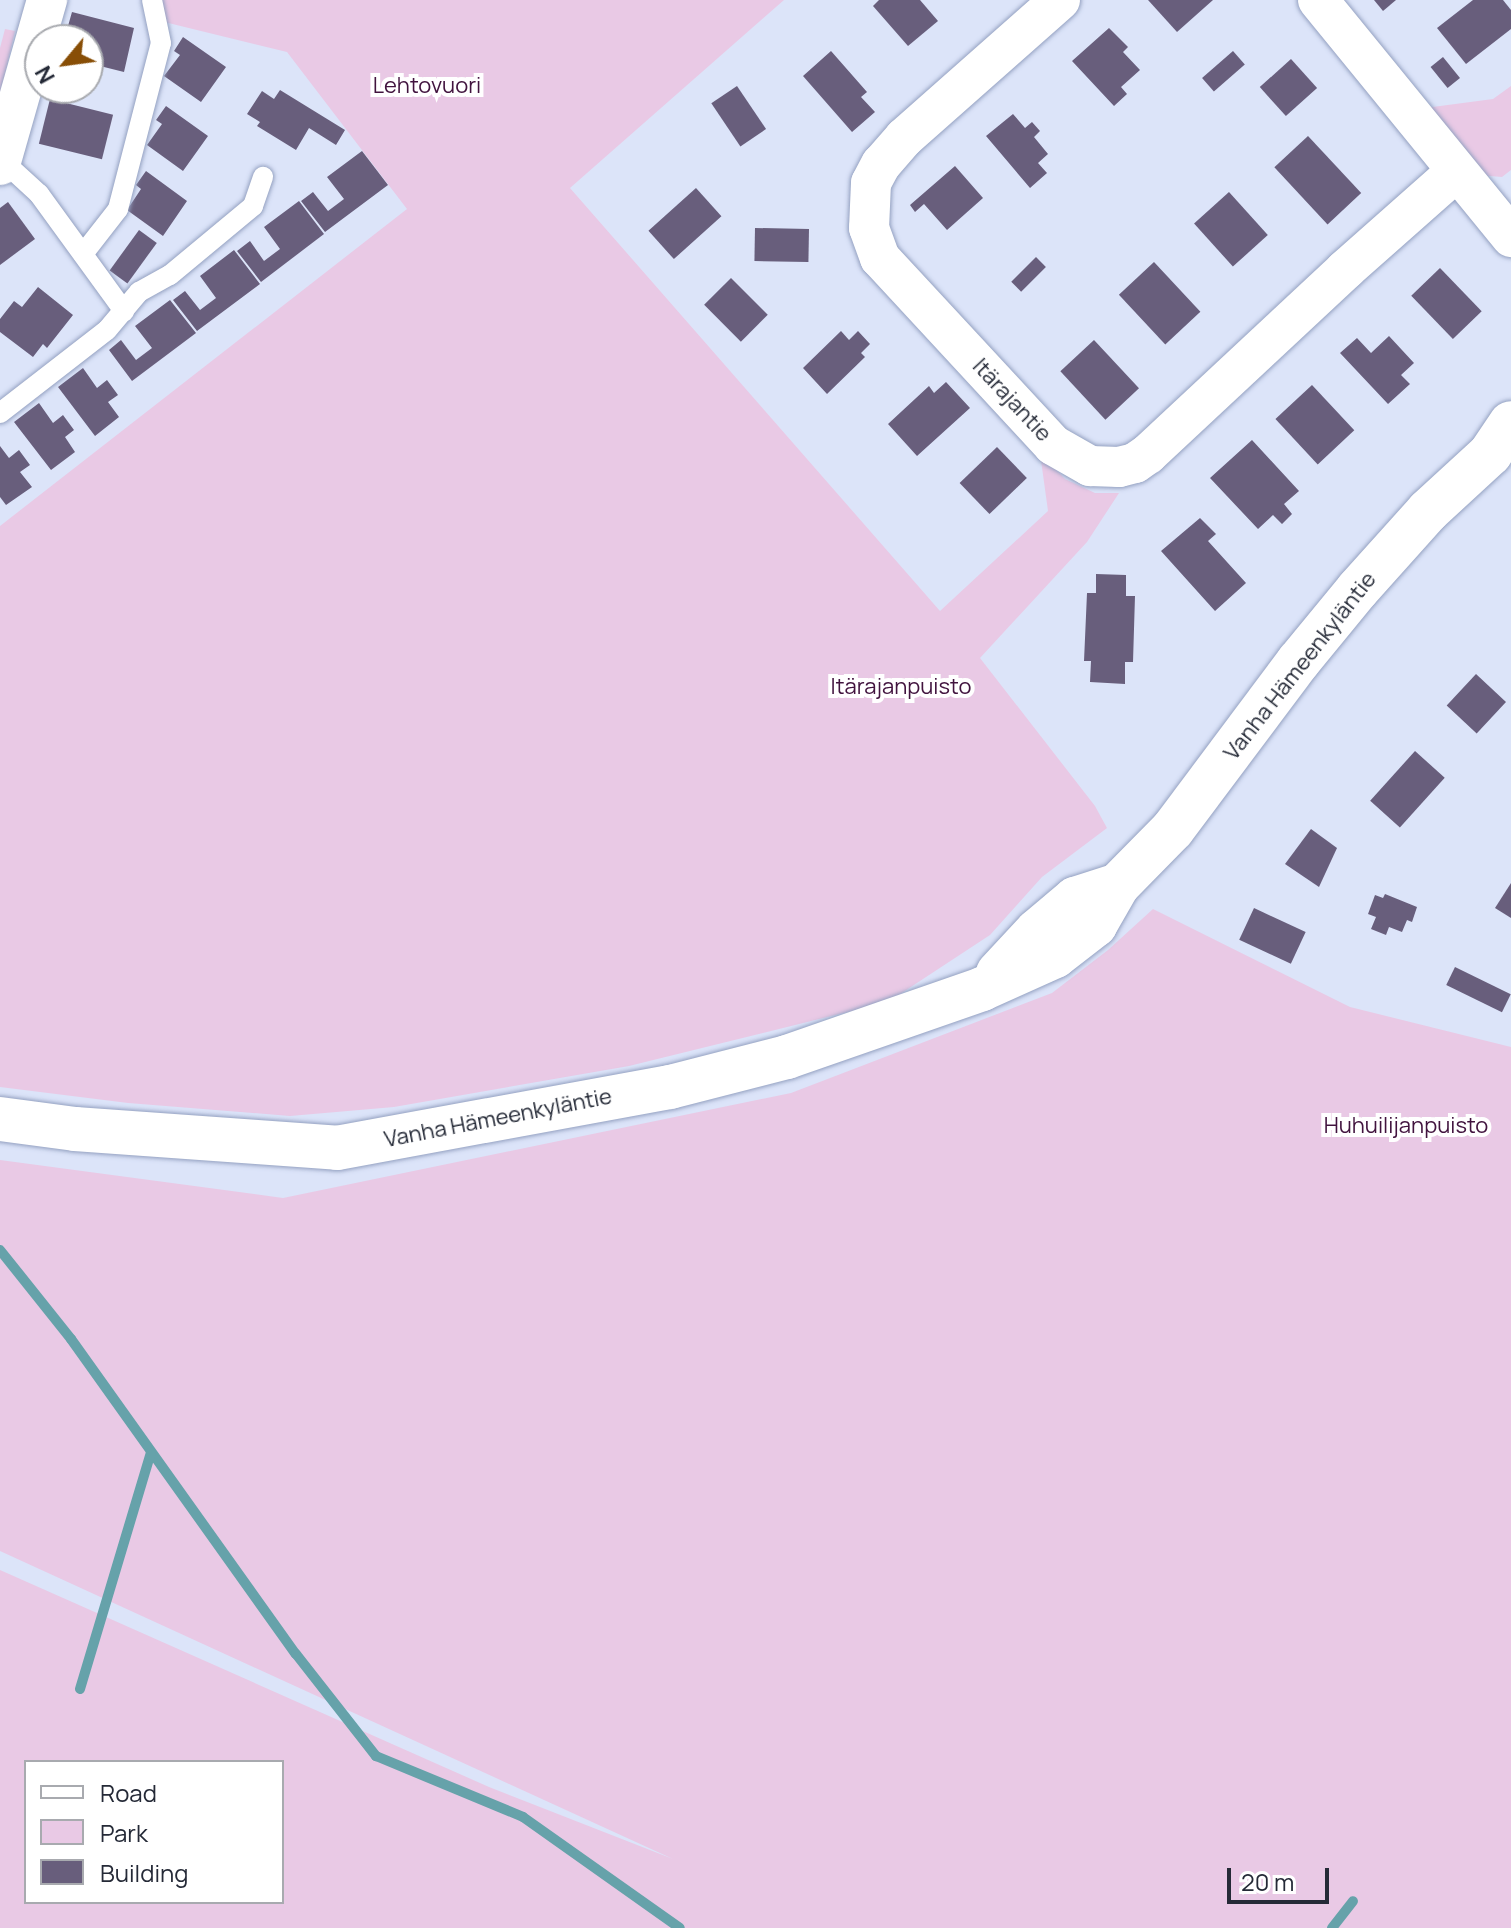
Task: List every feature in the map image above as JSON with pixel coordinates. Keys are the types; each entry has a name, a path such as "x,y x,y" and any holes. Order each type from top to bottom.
{"street":[{"path":"1,163 47,0"},
{"name":"Itärajantie","path":"1060,0 904,138 881,164 871,183 869,228 880,258 1042,433 1069,457 1090,466 1119,467 1148,454 1345,270 1457,171"},
{"path":"1318,0 1511,237"},
{"name":"Vanha Hämeenkyläntie","path":"0,1119 75,1129 337,1148 670,1087 850,1037 982,989 1055,956 1095,925 1118,885 1173,829 1298,662 1358,589 1428,511 1504,440"}],"lane":[{"path":"83,254 118,209 161,43 152,0"},
{"path":"1,163 39,194 124,311"},
{"path":"0,413 107,330 139,292 170,275 253,206 263,177"}],"green space":[{"path":"155,0 784,0 570,188 940,611 1048,511 1040,453 1065,479 1095,493 1119,493 1087,542 980,658 1095,806 1107,828 1042,877 990,935 888,1002 629,1066 394,1107 290,1116 128,1103 0,1087 0,526 407,209 287,52 148,18"},
{"path":"5,29 15,31 0,96 0,48"},
{"path":"1511,86 1511,170 1502,177 1478,175 1425,108 1493,99"},
{"name":"Huhuilijanpuisto","path":"1153,909 1350,1007 1511,1047 1511,1928 0,1928 0,1570 489,1787 673,1859 0,1551 0,1160 283,1198 791,1093 1052,993 1108,950"}],"building":[{"path":"879,0 920,0 938,21 908,46 873,6"},
{"path":"1148,0 1213,0 1177,32"},
{"path":"1374,0 1396,0 1383,11"},
{"path":"1473,0 1503,0 1511,10 1511,29 1466,64 1437,28"},
{"path":"72,12 134,28 124,72 104,67 104,24 69,24"},
{"path":"1109,28 1128,47 1123,52 1140,70 1121,87 1127,94 1114,106 1072,61"},
{"path":"183,37 226,67 201,102 164,76 180,55 174,51"},
{"path":"831,51 867,92 861,97 875,112 852,132 803,76"},
{"path":"1233,51 1245,65 1214,91 1202,78"},
{"path":"1443,57 1460,78 1448,88 1431,67"},
{"path":"1291,59 1317,88 1286,116 1260,87"},
{"path":"737,86 766,129 740,146 711,103"},
{"path":"280,90 345,130 336,145 309,128 296,150 257,126 260,122 247,114 262,91 274,99"},
{"path":"49,104 70,104 113,115 102,159 39,144"},
{"path":"166,106 208,136 183,171 147,145 162,124 156,120"},
{"path":"1013,114 1025,128 1032,122 1040,131 1034,137 1048,154 1038,163 1047,173 1030,188 986,136"},
{"path":"1308,136 1361,193 1328,224 1274,167"},
{"path":"362,151 388,185 325,232 301,201 313,192 328,211 344,199 327,177"},
{"path":"955,166 983,198 947,230 924,204 915,212 910,205"},
{"path":"146,171 187,201 163,236 127,210 141,189 136,185"},
{"path":"696,188 721,216 674,259 648,231"},
{"path":"1229,192 1268,235 1233,267 1194,223"},
{"path":"299,201 324,234 261,282 237,251 250,241 264,261 280,249 264,227"},
{"path":"8,202 35,239 0,265 0,208"},
{"path":"755,228 809,229 808,262 754,261"},
{"path":"139,230 157,243 127,283 110,270"},
{"path":"234,250 260,284 197,331 173,300 185,291 200,310 216,298 200,276"},
{"path":"1036,257 1046,267 1021,292 1011,282"},
{"path":"1154,262 1200,312 1165,344 1119,295"},
{"path":"1440,268 1482,311 1453,339 1411,296"},
{"path":"731,278 768,315 741,342 704,305"},
{"path":"38,287 73,315 47,348 43,344 33,357 0,332 0,319 14,301 22,307"},
{"path":"170,300 196,333 132,381 109,350 121,340 136,360 152,348 135,326"},
{"path":"841,331 849,340 858,331 870,344 861,353 865,357 827,394 803,368"},
{"path":"1389,336 1414,363 1401,375 1410,384 1388,404 1340,353 1357,338 1371,353"},
{"path":"1094,340 1139,388 1105,420 1060,371"},
{"path":"83,368 97,388 107,380 118,395 108,402 119,417 95,436 58,387"},
{"path":"946,382 970,408 917,456 888,424 929,386 934,393"},
{"path":"1312,385 1354,430 1318,464 1275,419"},
{"path":"39,403 53,423 63,415 74,430 65,437 75,452 51,470 14,422"},
{"path":"1252,440 1299,491 1284,504 1292,514 1282,524 1273,515 1258,529 1210,478"},
{"path":"0,446 9,458 19,450 30,465 20,472 32,487 6,505 0,497"},
{"path":"997,447 1027,478 989,514 960,483"},
{"path":"1200,518 1216,534 1208,541 1246,583 1215,611 1161,551"},
{"path":"1096,574 1126,575 1126,596 1135,596 1133,662 1125,662 1125,684 1090,682 1091,661 1084,661 1087,593 1096,593"},
{"path":"1476,674 1506,702 1477,733 1447,705"},
{"path":"1415,751 1445,778 1400,828 1370,801"},
{"path":"1311,829 1337,848 1319,887 1285,864"},
{"path":"1511,883 1511,918 1495,908"},
{"path":"1385,894 1417,907 1412,922 1407,920 1402,932 1389,927 1386,935 1371,929 1376,917 1368,914 1375,895 1383,898"},
{"path":"1254,908 1306,932 1291,964 1239,940"},
{"path":"1455,967 1511,994 1502,1012 1446,985"}],"waterway":[{"path":"0,1250 71,1339 296,1654 376,1756 523,1817 680,1928"},
{"path":"80,1689 151,1452"},
{"path":"1332,1928 1353,1901"}],"park label":[{"name":"Lehtovuori","path":"427,86"},
{"name":"Itärajanpuisto","path":"901,687"}]}
